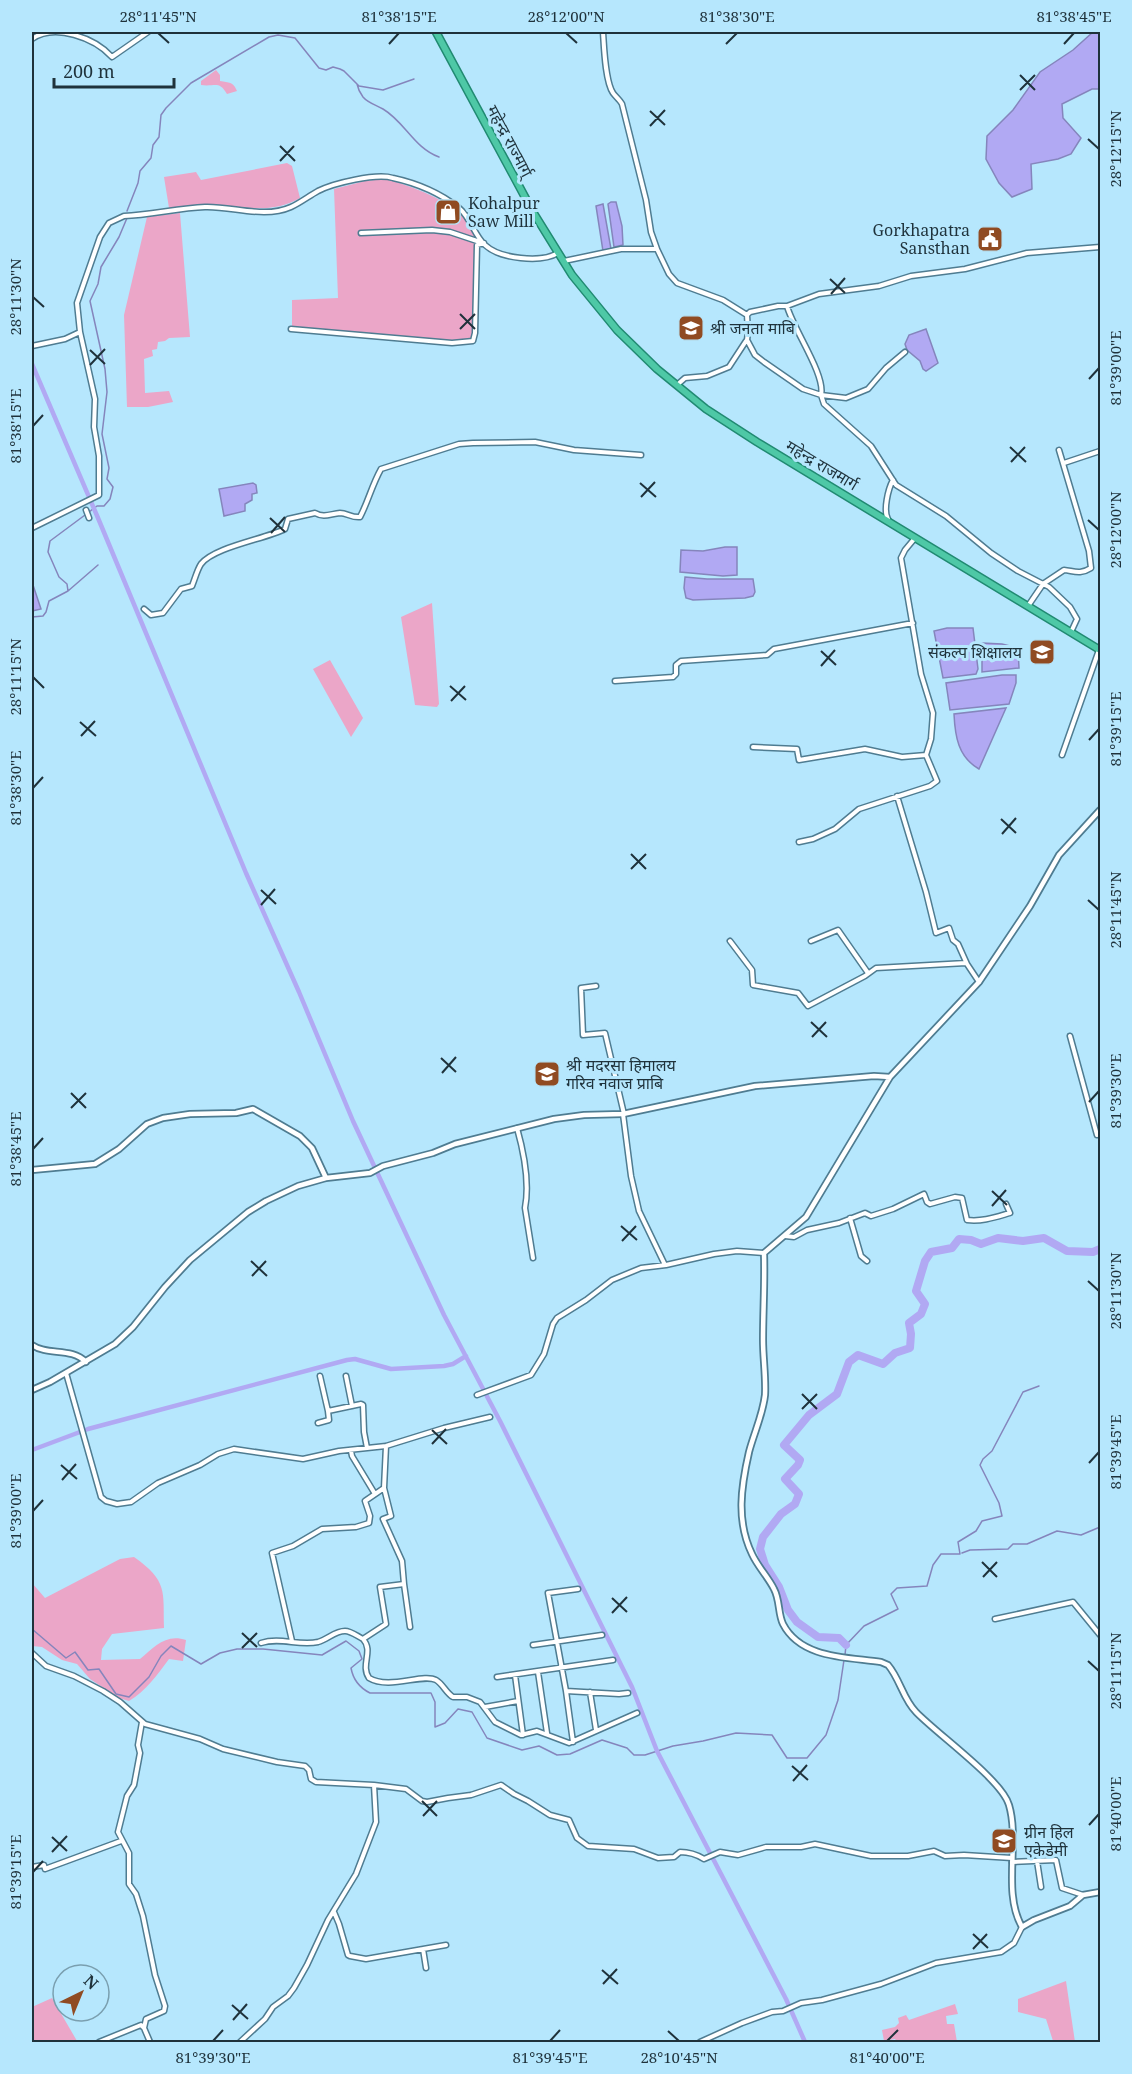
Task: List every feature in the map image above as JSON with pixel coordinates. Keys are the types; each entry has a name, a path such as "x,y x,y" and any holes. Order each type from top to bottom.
{"highway":[{"name":"महेन्द्र राज्मार्ग्","path":"436,32 532,212 563,261"},
{"name":"महेन्द्र राजमार्ग","path":"563,261 617,330 657,369 706,409 1100,650"}],"street":[{"path":"32,39 46,32 61,33 92,41 112,57 148,32"},
{"path":"603,32 603,54 614,94 622,104 657,249 669,274 677,283 723,300 747,315"},
{"path":"32,528 98,497 99,477 94,427 95,399 80,332 77,303 100,237 115,219 202,207 252,212 281,210 326,188 366,178 386,176 418,185 456,206 466,215 484,243"},
{"path":"361,233 432,230 450,232 484,243 501,254 537,259 549,258 558,253"},
{"path":"291,329 452,343 473,341 477,245 484,243"},
{"path":"747,315 750,312 787,306 819,294 879,286 911,276 965,269 1027,253 1101,247"},
{"path":"563,261 621,249 657,249"},
{"path":"787,306 815,367 824,404 871,446 879,455 893,480 903,490 954,522 991,553 1043,584 1065,601 1077,619 1071,632"},
{"path":"676,385 685,378 707,376 729,367 747,340 747,315"},
{"path":"34,345 65,339 80,332"},
{"path":"747,340 755,355 803,389 821,395 846,398 868,389 880,374 905,352"},
{"path":"144,609 151,615 163,613 181,589 192,586 205,560 236,544 263,538 285,529 288,519 315,513 321,516 340,513 360,517 381,469 405,460 459,444 484,442 535,442 561,448 641,455"},
{"path":"1028,606 1043,584 1064,570 1073,574 1091,568 1089,551 1059,450"},
{"path":"1064,463 1101,451"},
{"path":"889,522 885,514 887,491 893,480"},
{"path":"86,510 89,518"},
{"path":"799,842 813,839 835,829 859,809 930,786 937,781 926,755 932,739 933,713 921,674 901,558 915,537"},
{"path":"615,681 673,677 676,674 676,665 681,661 767,655 774,649 913,622"},
{"path":"1062,755 1100,650"},
{"path":"753,747 797,749 798,760 865,749 902,758 926,755"},
{"path":"897,796 926,891 936,933 949,928 953,940 958,944 966,963 979,982"},
{"path":"479,1395 492,1388 531,1375 544,1354 557,1318 619,1276 641,1268 714,1254 737,1251 764,1253 806,1217 890,1077 979,982 1030,906 1059,855 1101,810"},
{"path":"812,941 838,930 868,974"},
{"path":"730,941 752,970 753,985 798,993 808,1006 876,968 966,963"},
{"path":"596,986 581,988 584,1035 605,1033 623,1114 631,1176 639,1211 665,1265"},
{"path":"1070,1036 1097,1136"},
{"path":"32,1390 115,1344 180,1270 248,1212 284,1192 326,1178 370,1173 383,1166 433,1153 455,1144 573,1116 623,1114 755,1086 854,1077 890,1077"},
{"path":"32,1170 95,1164 119,1149 147,1124 163,1118 190,1114 236,1113 253,1109 300,1136 312,1148 326,1178"},
{"path":"517,1128 525,1164 525,1208 533,1258"},
{"path":"785,1236 794,1237 807,1230 865,1213 872,1216 924,1194 930,1204 955,1197 962,1198 967,1220 971,1221 1010,1213 1006,1204"},
{"path":"850,1218 861,1256 867,1261"},
{"path":"764,1253 765,1397 749,1451 740,1500 741,1517 753,1556 779,1600 784,1626 806,1647 836,1656 888,1665 914,1710 1003,1792 1011,1812 1014,1899 1022,1928"},
{"path":"32,1345 38,1349 74,1354 86,1362"},
{"path":"66,1373 101,1497 117,1504 131,1502 158,1483 200,1465 218,1454 234,1449 303,1460 339,1451 386,1446 444,1428 490,1418"},
{"path":"318,1423 329,1420 320,1376"},
{"path":"346,1376 352,1406"},
{"path":"328,1411 361,1404 364,1407 364,1432 367,1448"},
{"path":"386,1446 384,1488 391,1516 383,1519 402,1561 410,1627"},
{"path":"351,1450 352,1456 375,1494"},
{"path":"292,1641 272,1553 293,1546 322,1529 356,1527 369,1523 370,1516 365,1501 384,1488"},
{"path":"363,1639 386,1624 380,1587 404,1584"},
{"path":"573,1742 548,1593 578,1589"},
{"path":"995,1619 1073,1602 1101,1635"},
{"path":"261,1643 277,1640 305,1643 319,1641 337,1632 345,1631 363,1639 368,1650 365,1671 369,1678 395,1682 432,1679 453,1697 466,1696 474,1699 485,1707 495,1722 523,1735 537,1731 563,1742 573,1742 637,1713"},
{"path":"533,1645 602,1635"},
{"path":"32,1653 46,1666 74,1676 103,1691 120,1702 142,1722 200,1739 223,1749 305,1766 309,1770 311,1779 316,1782 374,1785 408,1790 420,1800 427,1802 471,1795 501,1785 550,1815 569,1820 577,1838 585,1845 597,1848 634,1849 658,1858 674,1857 680,1852 686,1852 704,1859 720,1852 738,1855 766,1847 801,1847 815,1844 872,1856 908,1856 934,1851 945,1856 975,1855 1012,1860 1056,1860 1062,1888 1083,1895 1101,1892"},
{"path":"497,1677 613,1660"},
{"path":"538,1672 547,1734"},
{"path":"515,1675 523,1735"},
{"path":"566,1691 628,1693"},
{"path":"590,1692 596,1730"},
{"path":"485,1707 518,1701"},
{"path":"142,1722 138,1745 140,1753 134,1785 127,1796 118,1828 121,1841 129,1853 129,1884 136,1894 143,1916 155,1975 165,2006 164,2011 146,2019 144,2028 150,2043"},
{"path":"240,2043 294,1988 333,1912 356,1874 376,1822 374,1785"},
{"path":"32,1867 44,1865 45,1869 121,1841"},
{"path":"1036,1861 1041,1887"},
{"path":"700,2043 772,2012 881,1984 936,1963 1001,1952 1014,1943 1022,1928 1034,1920 1070,1906 1083,1895"},
{"path":"333,1912 350,1956 366,1959 446,1945"},
{"path":"423,1949 426,1968"},
{"path":"99,2043 141,2025 144,2028"}],"shaded area":[{"path":"1093,32 1100,32 1100,89 1092,89 1062,104 1063,118 1081,138 1071,154 1031,164 1032,189 1012,197 999,183 986,159 987,136 1013,110 1040,72 1073,50"},
{"path":"216,70 220,75 220,81 232,84 237,91 227,94 222,87 201,85 201,81"},
{"path":"287,163 292,166 300,198 290,203 269,208 193,205 169,208 164,177 196,172 201,180"},
{"path":"384,179 409,186 439,199 464,217 472,228 476,245 472,338 441,340 292,327 292,300 338,298 334,189"},
{"path":"616,202 622,226 623,245 614,247 608,204"},
{"path":"603,204 611,249 603,251 596,206"},
{"path":"180,213 190,337 169,338 158,342 157,349 152,350 153,356 144,359 145,393 169,391 173,402 148,407 127,407 124,315 147,217"},
{"path":"926,329 938,363 926,371 920,361 907,350 905,344 909,335"},
{"path":"253,483 256,485 257,493 252,494 252,500 245,504 245,511 224,516 219,489"},
{"path":"737,547 737,575 680,572 681,550 703,551"},
{"path":"685,577 753,579 755,592 753,596 745,598 693,600 686,598"},
{"path":"32,585 41,609 32,611"},
{"path":"432,603 439,704 437,707 415,705 401,617"},
{"path":"947,628 973,628 978,669 976,674 943,678 934,631"},
{"path":"982,643 1018,648 1019,668 982,672"},
{"path":"330,660 363,718 351,737 313,669"},
{"path":"1016,675 1016,683 1009,704 950,710 946,683"},
{"path":"1006,708 979,769 962,752 955,730 954,714"},
{"path":"134,1557 145,1565 158,1580 163,1596 164,1628 112,1634 102,1649 101,1660 140,1659 161,1642 172,1638 186,1640 183,1661 169,1659 146,1688 129,1701 119,1698 90,1679 77,1664 62,1660 42,1647 32,1646 32,1583 45,1598 120,1559"},
{"path":"1066,1981 1075,2042 1050,2042 1053,2041 1046,2019 1018,2012 1018,1999"},
{"path":"51,1998 51,2023 67,2023 77,2041 32,2042 32,2007"},
{"path":"955,2004 958,2014 946,2016 947,2024 954,2024 957,2042 897,2042 895,2039 884,2041 882,2030 895,2027 899,2023 898,2018 906,2015 909,2020"}],"waterway":[{"path":"127,211 138,183 140,171 151,158 153,145 159,137 161,115 166,108 191,83 269,37 278,35 295,38 319,68 340,69 359,86 383,90 414,79"},
{"path":"357,84 365,99 391,114 423,148 439,157"},
{"path":"89,512 97,506 104,506 110,499 113,487 107,479 109,468 102,434 107,392 105,369 90,301 98,284 101,267 119,237 127,218"},
{"path":"32,364 353,1121 444,1315 500,1421 632,1687 657,1751 786,1999 805,2042"},
{"path":"68,591 67,584 59,577 48,552 50,541 85,515"},
{"path":"32,617 43,616 49,601 68,591 98,565"},
{"path":"846,1645 839,1638 818,1637 797,1622 788,1610 779,1587 765,1565 760,1549 763,1537 781,1514 795,1504 799,1494 785,1479 800,1460 784,1445 809,1415 837,1394 849,1362 858,1355 883,1364 895,1353 910,1348 909,1323 921,1314 925,1304 916,1291 925,1261 931,1252 952,1248 959,1239 981,1244 998,1238 1023,1241 1044,1238 1067,1251 1093,1252 1100,1249"},
{"path":"32,1450 88,1429 347,1360 355,1359 391,1369 444,1366 453,1364 466,1356"},
{"path":"845,1655 846,1645 864,1626 898,1609 891,1594 897,1588 927,1586 933,1565 941,1554 960,1554 958,1542 976,1531 982,1521 1002,1516 999,1503 980,1465 992,1451 1023,1392 1039,1386"},
{"path":"962,1553 970,1550 1008,1549 1013,1544 1027,1544 1057,1531 1081,1535 1100,1527"},
{"path":"32,1629 66,1658 75,1652 88,1670 99,1669 116,1694 129,1697 149,1677 161,1656 171,1646 201,1664 220,1653 237,1649 263,1649 322,1655 346,1641 359,1651 362,1659 351,1668 353,1676 366,1691 370,1693 431,1693 435,1702 435,1727 445,1723 458,1709 472,1712 487,1738 522,1750 539,1746 557,1755 570,1754 602,1740 627,1748 634,1755 645,1755 673,1746 736,1733 772,1735 787,1758 807,1758 826,1735 838,1700 844,1660"}],"place":[{"name":"Kohalpur Saw Mill","path":"448,212"},
{"name":"Gorkhapatra Sansthan","path":"990,239"},
{"name":"श्री जनता माबि","path":"691,328"},
{"name":"संकल्प शिक्षालय","path":"1042,652"},
{"name":"श्री मदरसा हिमालय गरिव नवाज प्राबि","path":"547,1074"},
{"name":"ग्रीन हिल एकेडेमी","path":"1004,1841"}]}
